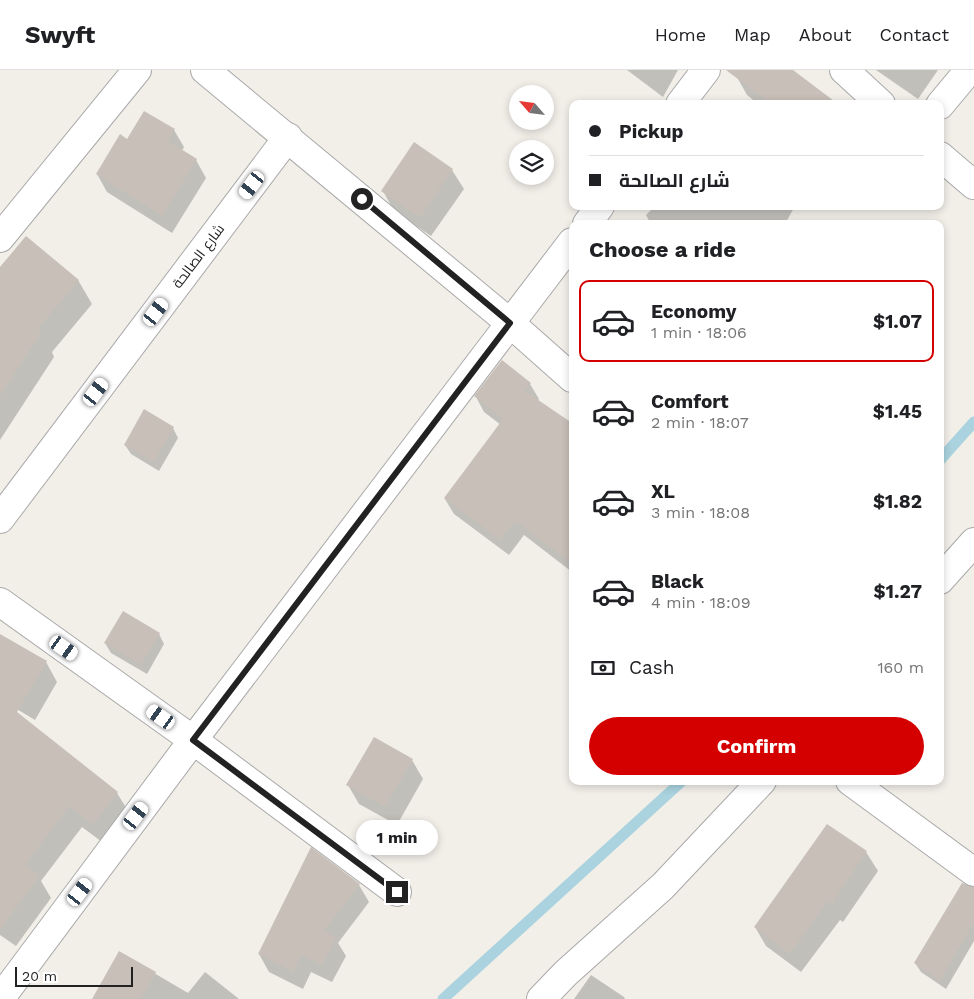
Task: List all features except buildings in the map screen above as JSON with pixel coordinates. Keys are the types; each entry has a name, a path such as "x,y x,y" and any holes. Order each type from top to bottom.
{"street":[{"path":"0,238 137,70"},
{"path":"204,70 510,323 569,375"},
{"path":"683,100 706,70"},
{"path":"844,70 877,100"},
{"path":"944,100 969,70"},
{"name":"شارع الصالحة","path":"0,519 288,138"},
{"path":"944,159 974,185"},
{"path":"0,999 193,740 569,246"},
{"path":"944,576 974,542"},
{"path":"0,602 193,740 397,892"},
{"path":"541,999 566,973 663,886 758,785"},
{"path":"855,785 974,872"}],"waterway":[{"path":"944,456 974,422"},
{"path":"443,999 678,785"}],"route":[{"path":"362,199 510,323 193,740 397,892"}]}
